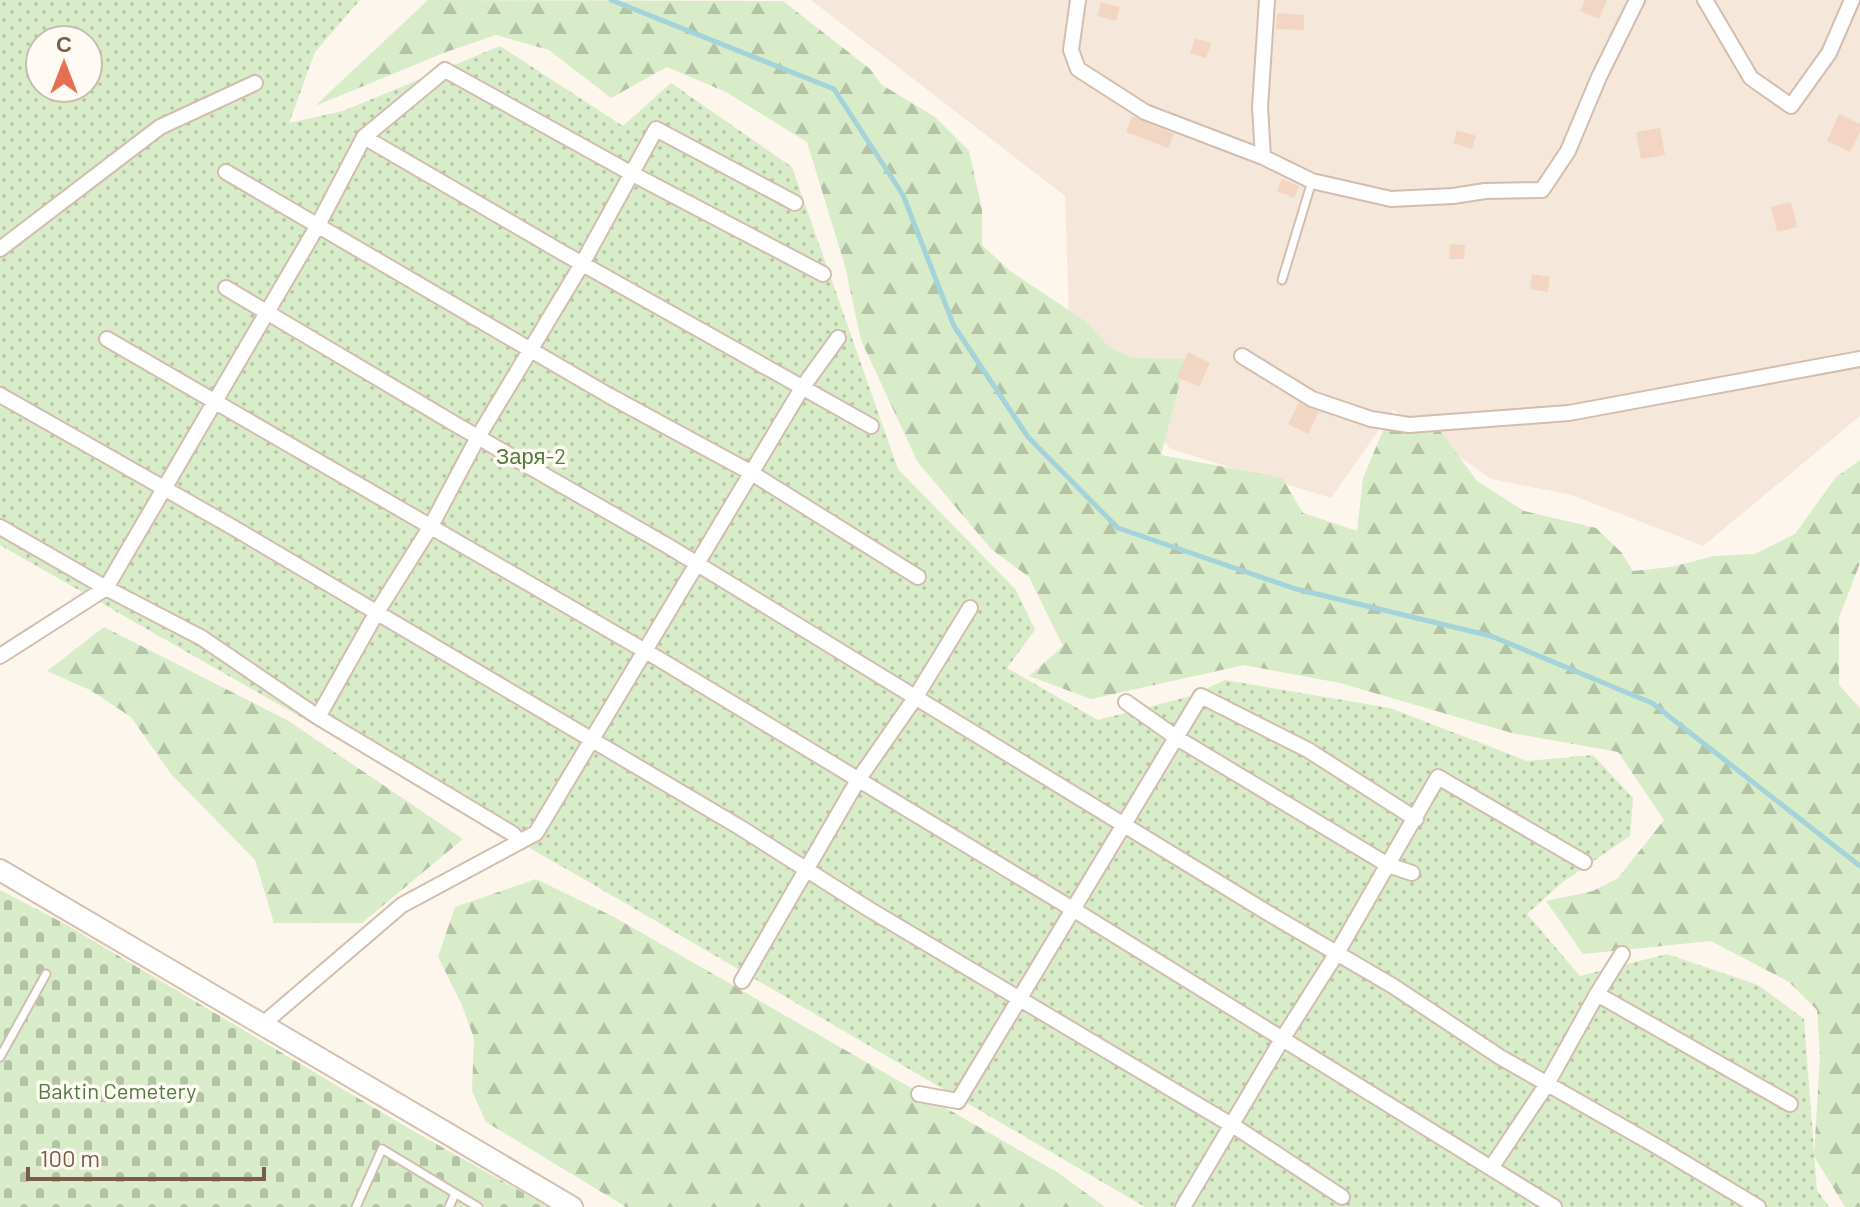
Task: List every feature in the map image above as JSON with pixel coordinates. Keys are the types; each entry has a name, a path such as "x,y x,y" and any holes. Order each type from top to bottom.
{"street":[{"path":"1078,0 1071,50 1078,69 1145,112 1263,157 1312,181 1391,199 1542,190 1568,151 1599,77 1637,0"},
{"path":"1263,157 1260,107 1267,0"},
{"path":"1705,0 1751,78 1791,106 1829,53 1852,0"},
{"path":"0,656 106,588 318,225 364,137 445,70 632,174 823,274"},
{"path":"0,249 160,127 255,83"},
{"path":"318,717 377,612 431,526 478,437 532,351 656,129 795,203"},
{"path":"364,137 871,426"},
{"path":"226,172 532,351 750,472 918,577"},
{"path":"226,288 696,563 1393,986 1500,1057 1758,1207"},
{"path":"264,1023 402,905 536,833 750,472 802,388 838,338"},
{"path":"107,339 646,651 1554,1207"},
{"path":"1242,356 1312,399 1371,419 1409,425 1569,413 1860,359"},
{"path":"0,395 234,528 741,828 1230,1125 1342,1197"},
{"path":"0,527 106,588 202,638 318,717 513,834 520,842"},
{"path":"742,981 858,780 915,698 970,608"},
{"path":"919,1094 958,1101 1201,696 1308,750 1416,819"},
{"path":"1126,702 1177,738 1388,865 1412,873"},
{"path":"1183,1207 1337,953 1438,777 1584,862"},
{"path":"0,870 572,1207"},
{"path":"1491,1168 1547,1084 1622,954"},
{"path":"1597,994 1790,1104"}],"lane":[{"path":"1282,280 1312,181"},
{"path":"0,1057 46,974"},
{"path":"356,1207 382,1149 478,1207"},
{"path":"449,1207 455,1194"}],"shaded area":[{"path":"811,0 1860,0 1860,416 1703,546 1572,495 1491,479 1393,410 1331,498 1171,449 1070,349 1065,196"}],"green space":[{"name":"Заря-2","path":"0,0 360,0 315,52 289,123 343,111 500,46 623,126 671,83 792,167 898,469 1016,590 1035,630 1007,668 1098,720 1191,696 1225,680 1390,708 1527,761 1593,755 1633,798 1630,836 1563,882 1527,914 1580,976 1667,954 1758,985 1804,1019 1817,1190 1829,1207 1145,1207 589,882 0,545"},
{"path":"428,0 783,1 870,69 882,85 935,117 969,151 982,209 982,245 1010,271 1085,321 1109,347 1132,358 1186,359 1161,455 1282,478 1303,513 1357,531 1363,478 1390,414 1440,431 1477,481 1524,511 1596,528 1621,552 1633,571 1671,567 1714,556 1755,554 1795,534 1836,477 1860,460 1860,563 1839,618 1839,685 1860,708 1860,1207 1845,1207 1814,1156 1820,1056 1817,1010 1789,982 1711,941 1583,954 1546,901 1593,891 1618,878 1664,820 1618,752 1512,733 1340,683 1244,665 1091,699 1029,676 1063,646 1029,577 991,549 917,461 861,340 845,266 807,142 726,92 667,67 611,98 549,50 496,35 446,52 315,106"},
{"path":"104,627 287,720 463,839 362,923 274,923 255,860 171,774 131,717 90,690 47,671"},
{"path":"536,879 614,917 1057,1172 1105,1207 626,1207 486,1122 472,1091 474,1038 438,957 455,907"},
{"name":"Baktin Cemetery","path":"0,890 65,924 415,1132 549,1207 0,1207"}],"building":[{"path":"1585,0 1607,0 1599,19 1580,11"},
{"path":"1101,2 1120,7 1116,21 1097,16"},
{"path":"1277,13 1304,15 1304,30 1276,29"},
{"path":"1195,38 1211,43 1206,58 1190,53"},
{"path":"1839,114 1860,124 1860,132 1850,152 1827,141"},
{"path":"1132,116 1174,134 1168,148 1126,132"},
{"path":"1660,128 1665,155 1641,159 1636,132"},
{"path":"1457,130 1476,136 1472,149 1453,143"},
{"path":"1282,179 1299,186 1294,198 1277,191"},
{"path":"1791,202 1797,227 1777,232 1771,207"},
{"path":"1450,244 1465,245 1464,259 1449,259"},
{"path":"1532,274 1550,277 1548,292 1530,289"},
{"path":"1188,352 1210,363 1199,387 1177,377"},
{"path":"1299,403 1319,412 1308,434 1288,424"}],"waterway":[{"path":"611,0 834,89 903,195 954,326 1028,437 1118,528 1296,589 1491,636 1652,703 1860,866"}]}
